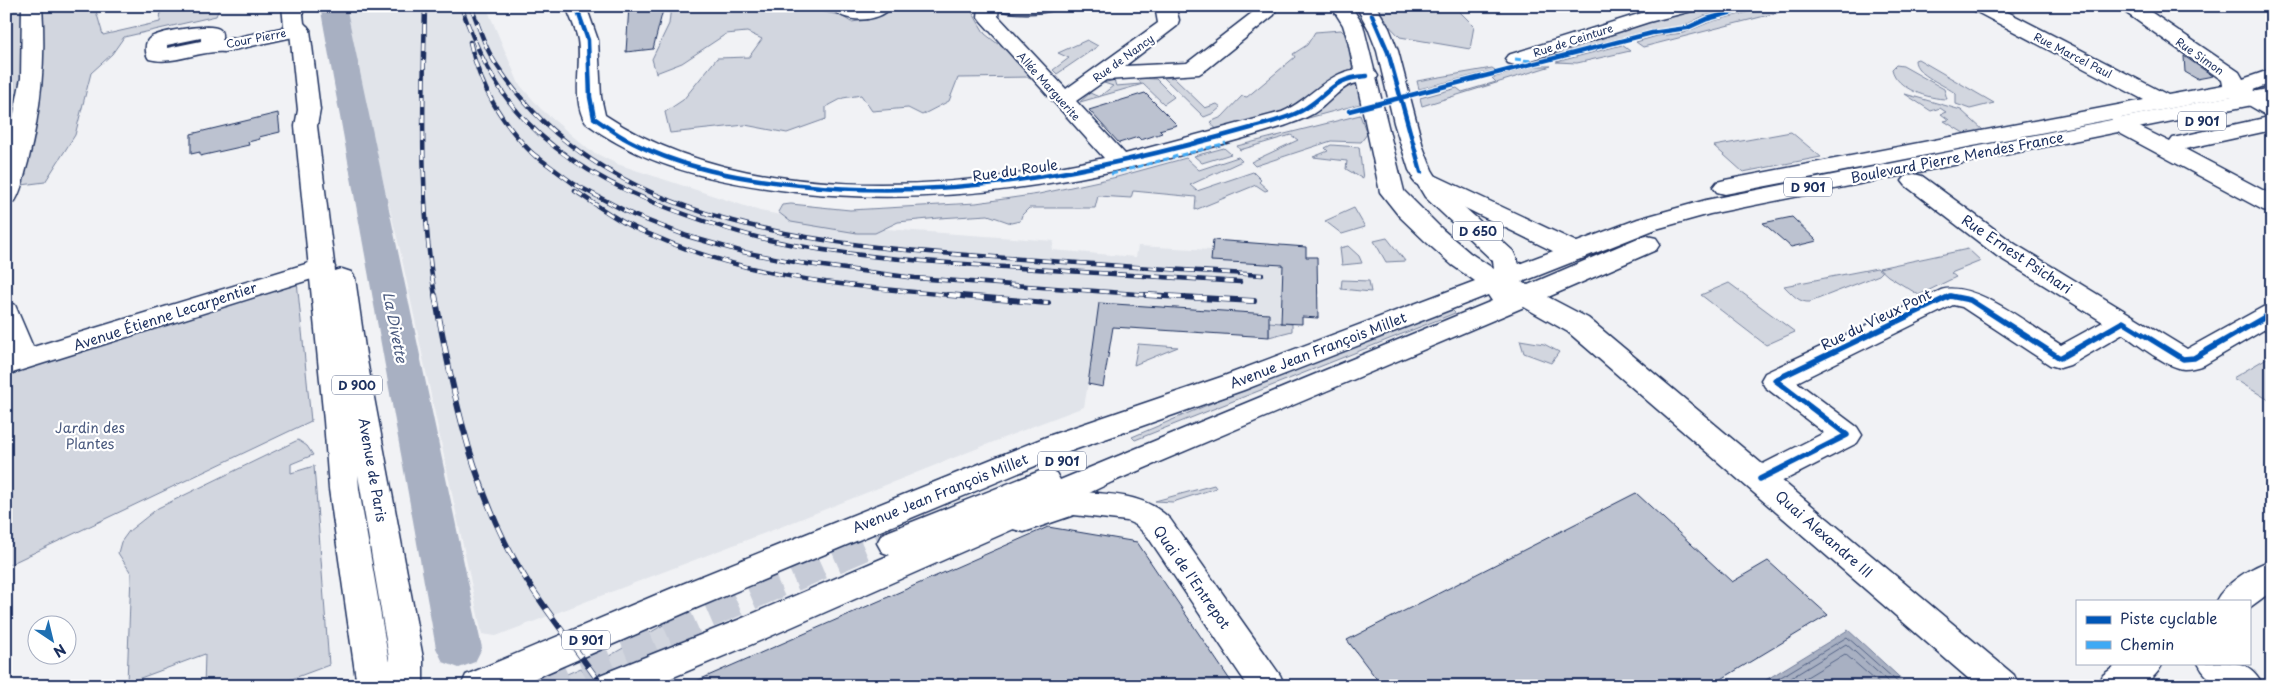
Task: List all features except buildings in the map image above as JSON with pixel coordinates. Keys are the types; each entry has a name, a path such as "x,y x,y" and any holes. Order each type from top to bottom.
{"main road":[{"path":"6,196 24,132 33,66 34,28 32,6"},
{"name":"Avenue de Paris","path":"292,6 294,26 300,30"},
{"name":"Avenue de Paris","path":"306,6 304,24 300,30 308,110 306,126 339,421 344,489 375,686"},
{"name":"Rue du Roule","path":"576,6 588,40 590,97 594,118 626,139 678,161 754,180 801,187 857,192 899,193 948,190 1069,174 1274,122 1300,112 1313,104 1339,80 1352,76 1367,76"},
{"path":"840,6 846,12 857,14 882,6"},
{"name":"Allée Marguerite","path":"988,6 988,18 1120,162"},
{"path":"1006,6 1047,6"},
{"name":"Rue de Nancy","path":"1061,99 1072,96 1167,26 1169,20 1165,6"},
{"path":"1100,74 1191,69 1200,65 1267,11 1267,6"},
{"name":"D 650","path":"1341,6 1353,25 1367,76 1392,192 1402,205 1464,260 1481,273 1504,278 1524,296"},
{"name":"D 650","path":"1366,6 1384,38 1412,148 1424,179 1433,192 1504,257 1508,264 1504,278"},
{"path":"1624,6 1642,18"},
{"name":"Rue de Ceinture","path":"1515,59 1642,18 1688,6"},
{"name":"Rue Marcel Paul","path":"1980,6 2166,103"},
{"name":"Rue Simon","path":"2129,6 2231,77 2263,104"},
{"name":"Cour Pierre","path":"211,45 224,46 300,30"},
{"name":"Boulevard Pierre Mendes France","path":"2263,104 2272,75"},
{"name":"Boulevard Pierre Mendes France","path":"1524,296 1683,230 1914,181 2120,125 2166,103 2263,104"},
{"path":"2181,143 2263,104"},
{"name":"Boulevard Pierre Mendes France","path":"1725,187 2263,104"},
{"name":"Avenue de Paris","path":"308,110 319,122 326,158 352,355 406,658 405,686"},
{"path":"2120,125 2272,205"},
{"name":"Boulevard Pierre Mendes France","path":"1504,278 1647,224 1706,207 2120,125"},
{"path":"1424,179 1576,252"},
{"name":"Rue Ernest Psichari","path":"1914,181 2006,250 2123,322"},
{"name":"D 650","path":"1464,260 1475,280 1464,303"},
{"name":"Avenue Étienne Lecarpentier","path":"15,362 322,267"},
{"path":"1464,303 1492,304 1500,293 1504,278"},
{"name":"Avenue Jean François Millet","path":"484,683 682,599 1061,443 1464,303 1524,296"},
{"name":"Quai Alexandre III","path":"1524,296 1578,325 2002,685"},
{"name":"Rue du Vieux Pont","path":"1760,479 1847,435 1775,380 1950,296 1970,300 2060,358 2123,322"},
{"name":"Avenue Jean François Millet","path":"612,686 758,626 1005,519 1464,303"},
{"path":"6,311 15,362"},
{"path":"2123,322 2183,358 2194,358 2272,313"},
{"name":"D 901","path":"1101,474 1070,471 890,539 1210,400 1234,383"},
{"name":"Quai de l'Entrepot","path":"1005,519 1026,521 1074,504 1120,507 1141,512 1159,528 1268,686"},
{"path":"2234,600 2272,573"},
{"path":"525,686 626,640 682,599"},
{"path":"2115,686 2145,664"},
{"path":"2217,664 2246,686"}],"shaded area":[{"path":"345,6 486,6 519,84 541,109 589,150 617,164 760,211 806,220 872,228 1054,241 1052,250 1136,257 1138,246 1212,250 1213,240 1272,244 1306,257 1317,257 1317,273 1302,324 1269,322 1269,337 1098,326 1084,407 778,528 496,636 482,634 400,250 373,140"}],"green space":[{"path":"6,6 97,6 96,11 103,35 160,22 161,6 220,6 216,16 124,37 112,54 91,73 75,135 45,182 6,187"},
{"path":"671,6 792,6 840,15 851,22 868,20 885,14 897,6 965,6 971,10 985,34 1021,62 1032,77 958,78 949,101 922,115 908,108 872,111 861,95 843,98 826,107 826,119 787,133 745,125 670,133 665,112 683,100 717,58 749,57 762,39 747,32 726,34 682,63 656,73 652,59 669,24"},
{"path":"1383,6 1454,6 1474,26 1470,49 1400,37 1378,14"},
{"path":"1706,6 1744,6 1704,16 1681,27 1652,30 1535,60 1527,57"},
{"path":"1771,6 1804,6 1643,47 1636,42 1657,36 1684,33 1710,22"},
{"path":"1341,30 1350,38 1364,103 1286,124 1218,131 1210,122 1222,117 1242,96 1247,97 1295,57 1293,54 1307,45 1315,32"},
{"path":"1087,40 1098,46 1057,74 1053,70 1069,58 1058,53"},
{"path":"1622,45 1630,51 1577,63 1556,62"},
{"path":"1918,59 1994,103 1970,109 1956,104 1956,94 1925,75 1916,65 1915,60"},
{"path":"1896,65 1903,66 1944,89 1947,99 1923,95 1906,87 1895,76 1892,69"},
{"path":"1535,66 1551,66 1422,106 1420,98 1457,88 1462,92 1496,82 1492,78"},
{"path":"1492,68 1495,70 1419,89 1417,81"},
{"path":"1173,77 1205,108 1217,104 1221,107 1214,113 1204,117 1164,78"},
{"path":"1138,78 1156,79 1174,97 1164,104 1143,84 1100,96 1113,86 1104,83 1114,80 1116,86 1141,84"},
{"path":"1090,93 1098,97 1080,102"},
{"path":"1905,94 1961,110 1983,130 1967,135 1944,121 1949,120 1941,114 1946,112 1940,108 1931,111"},
{"path":"1360,115 1367,134 1361,142 1331,141 1255,166 1251,162 1298,140 1291,135 1240,150 1237,146"},
{"path":"1791,132 1821,157 1743,172 1714,146"},
{"path":"1331,145 1359,147 1363,179 1346,169 1347,161 1313,157 1328,151 1325,148"},
{"path":"1224,148 1231,154 1202,163 1194,156"},
{"path":"1238,157 1242,161 1190,185 1197,191 1253,172 1261,180 1259,182 1268,190 1265,191 1256,185 1195,210 1196,197 1133,191 1131,198 1098,196 1095,208 1029,208 1022,215 1020,221 1011,223 988,215 939,218 898,222 875,233 857,233 791,222 778,212 782,205 791,204 850,210 976,203 1039,194 1117,177 1186,158 1199,170"},
{"path":"1354,208 1365,227 1342,234 1325,221"},
{"path":"1387,238 1405,261 1386,262 1374,241"},
{"path":"1348,246 1359,256 1362,263 1342,265 1340,248"},
{"path":"1968,249 1981,261 1951,273 1956,277 1919,295 1888,276 1879,268"},
{"path":"1877,268 1882,272 1879,275 1810,302 1799,299 1784,286"},
{"path":"1342,280 1369,281 1371,292 1341,289"},
{"name":"Jardin des Plantes","path":"297,281 311,421 6,566 6,374"},
{"path":"1729,283 1795,332 1766,345 1701,295"},
{"path":"1449,307 1455,313 1135,440 1132,437 1233,394"},
{"path":"1269,322 1292,324 1292,331 1269,337"},
{"path":"1520,340 1544,344 1559,352 1551,363 1524,353"},
{"path":"1138,344 1178,347 1134,365"},
{"path":"2272,355 2272,402 2233,378"},
{"path":"298,440 307,446 313,455 291,464 291,473 314,466 329,665 273,686 204,686 205,654 127,683 131,573 118,553 121,542 129,531 158,508"},
{"path":"1214,485 1216,488 1173,502 1155,501"},
{"path":"672,620 680,644 611,674 604,659"},
{"path":"581,668 592,683 585,686 539,686"}],"water":[{"path":"1848,630 1909,686 1756,686"}],"waterway":[{"name":"La Divette","path":"333,6 459,648"}],"tunnel":[{"path":"539,686 888,535"}],"railway":[{"path":"425,6 424,188 426,224 435,296"},
{"path":"461,6 473,37 495,81 526,121 542,136 596,175 635,195 699,219 733,231 769,240 862,255 956,264 1240,282"},
{"path":"471,6 493,60 543,122 598,164 660,196 727,220 798,236 869,246 940,253 1262,275"},
{"path":"470,42 474,59 486,90 513,132 533,154"},
{"path":"533,154 574,184 633,215 687,236 743,252 800,263 915,278 1164,296"},
{"path":"533,154 536,157"},
{"path":"575,191 635,228 691,251 729,262 767,272 845,285 963,296"},
{"path":"435,295 461,421 480,483 492,513 505,542 526,580 602,686"},
{"path":"948,295 1048,303"},
{"path":"1146,295 1164,296"},
{"path":"1164,296 1254,301"}],"marked path":[{"path":"1515,59 1531,61"},
{"path":"1111,174 1226,143"}],"cycle path":[{"path":"576,6 588,40 590,97 594,118 628,140 683,163 741,177 841,190 901,191 960,188 1018,181 1135,159 1283,119 1312,105 1344,79 1367,76"},
{"path":"1349,111 1652,33 1687,28 1707,19 1755,6"},
{"path":"1372,15 1388,52 1414,153 1421,172"},
{"path":"1760,479 1847,435 1775,380 1950,296 1970,300 2060,358 2123,322 2183,359 2194,358 2272,313"}]}
